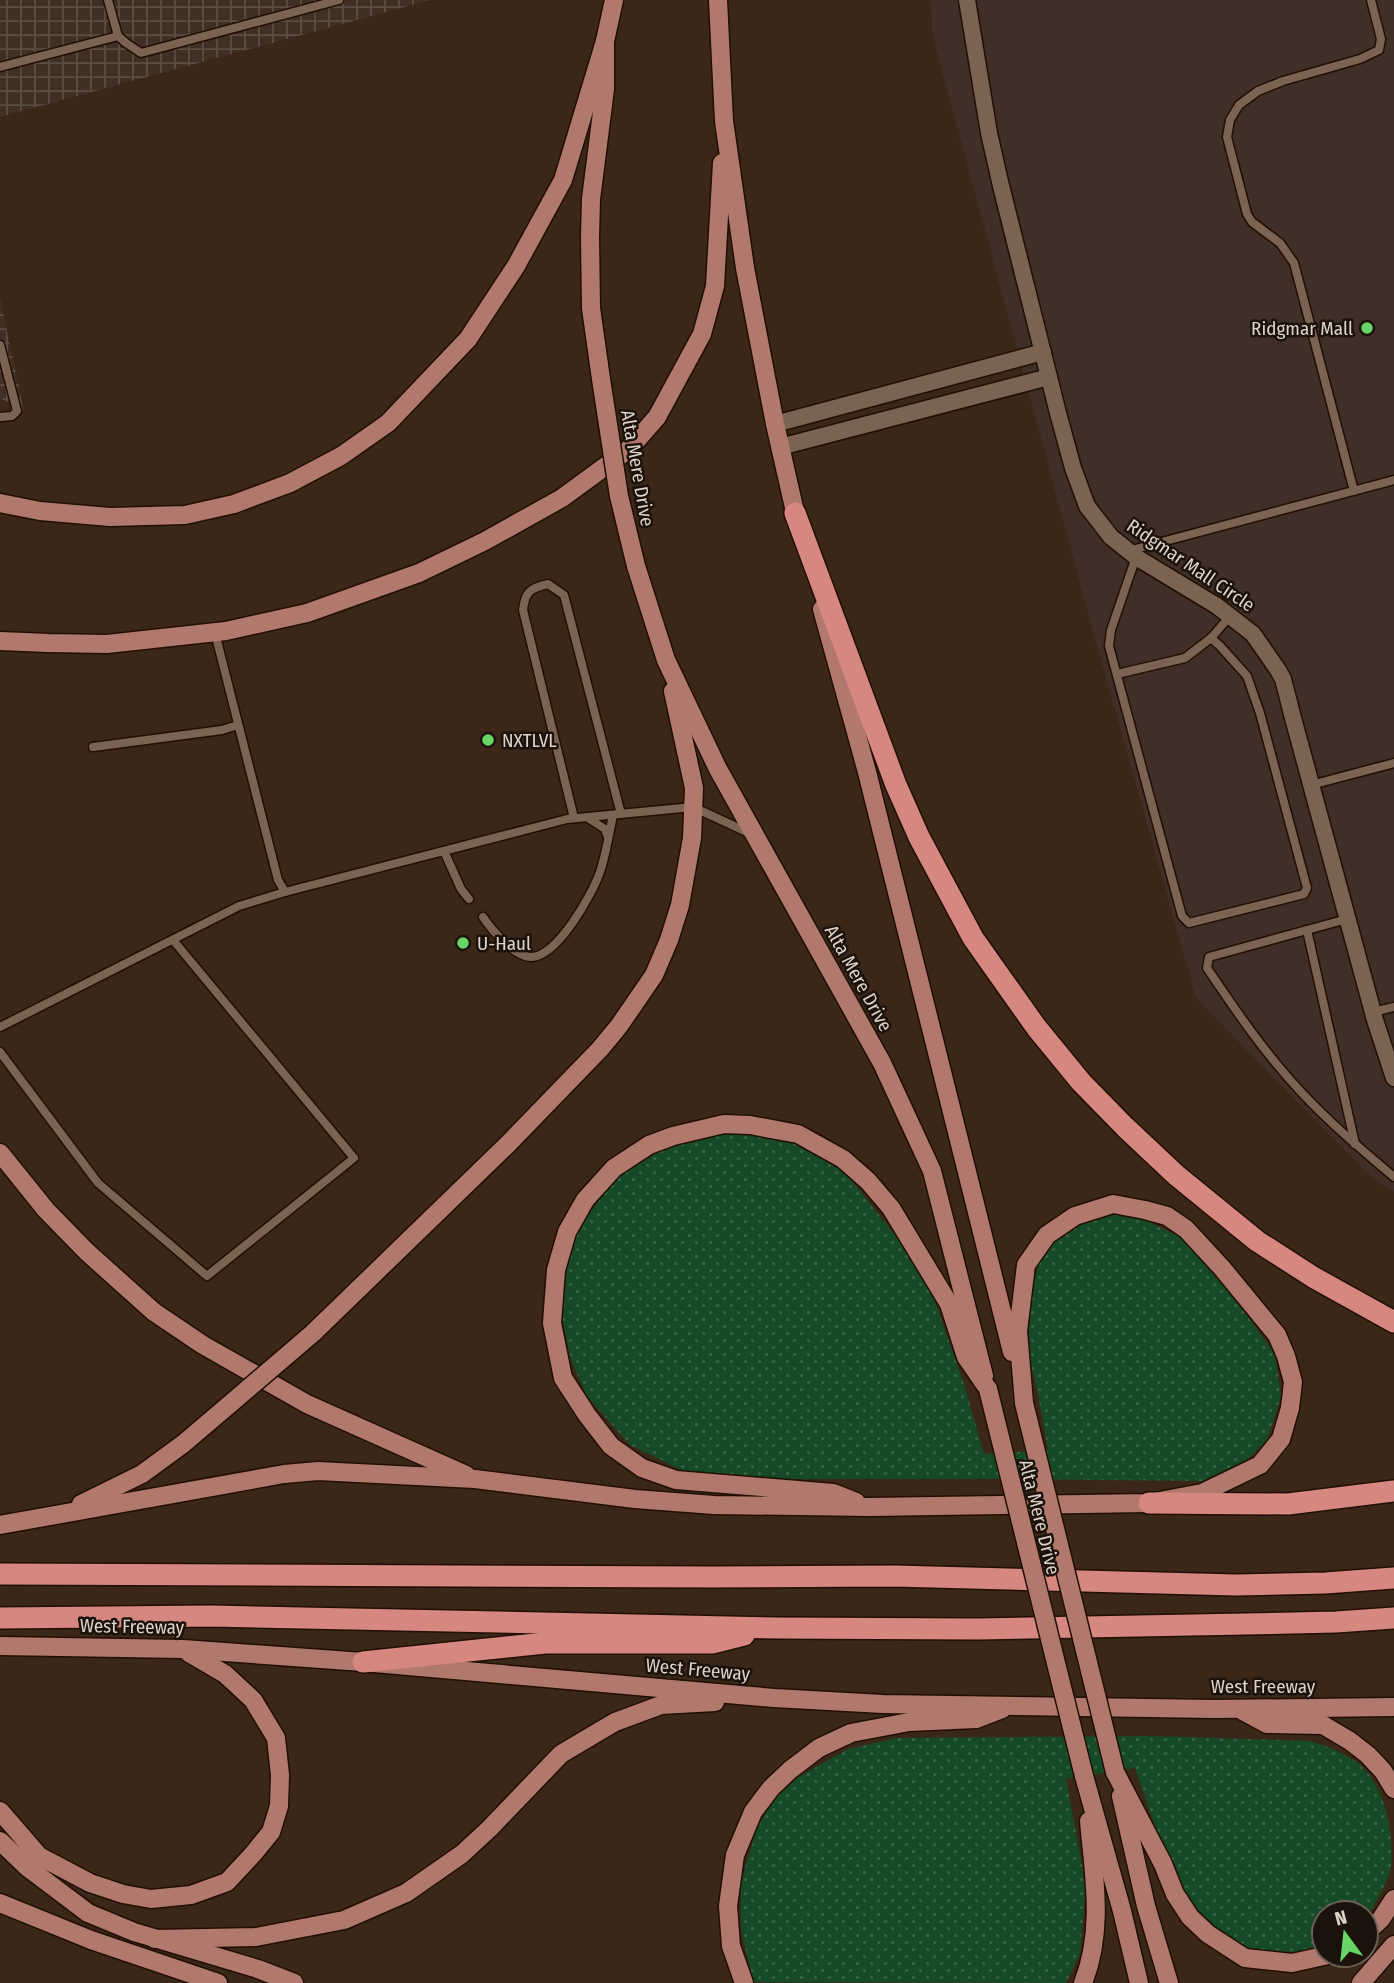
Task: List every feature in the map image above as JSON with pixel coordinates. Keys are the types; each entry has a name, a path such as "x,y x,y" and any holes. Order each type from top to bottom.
{"highway":[{"path":"795,513 896,785 919,837 973,938 1036,1027 1081,1082 1125,1128 1197,1191 1268,1248 1313,1277 1394,1322"},
{"path":"1149,1503 1288,1504 1394,1491"},
{"path":"0,1574 894,1576 1236,1585 1394,1578"},
{"name":"West Freeway","path":"0,1618 212,1616 777,1628 1005,1628 1285,1623 1394,1618"},
{"path":"363,1662 545,1643 712,1643 777,1628"}],"main road":[{"name":"Alta Mere Drive","path":"614,0 605,41 605,89 591,199 591,308 619,496 636,566 666,660 718,769 882,1063 932,1171 1084,1776 1139,1983"},
{"name":"Alta Mere Drive","path":"718,0 724,121 745,268 795,513 867,772 1146,1906 1169,1983"},
{"path":"0,503 40,511 110,517 185,515 234,504 290,483 341,456 388,423 468,339 516,266 563,180 605,41"},
{"path":"0,640 107,644 214,632 306,613 419,573 485,541 562,498 628,449 657,418 702,334 715,286 724,121"},
{"path":"59,1514 142,1474 183,1444 313,1333 508,1144 619,1026 654,975 673,929 692,838 694,788 666,660"},
{"path":"869,1507 833,1493 676,1480 642,1468 611,1446 587,1415 563,1378 552,1323 556,1270 566,1232 585,1200 614,1168 661,1140 698,1128 724,1124 750,1125 798,1134 843,1159 868,1181 891,1208 949,1304 966,1357 988,1389"},
{"path":"0,1153 46,1210 87,1252 154,1312 203,1345 307,1404 475,1479"},
{"path":"0,1525 284,1474 318,1471 475,1479 715,1505 869,1507 1149,1503 1202,1493 1260,1465 1281,1439 1290,1408 1293,1382 1277,1335 1186,1228 1167,1216 1113,1204 1075,1216 1046,1235 1026,1265 1018,1331 1024,1403"},
{"name":"West Freeway","path":"0,1646 183,1649 774,1698 883,1704 1240,1709 1394,1707"},
{"path":"0,1811 39,1856 89,1883 123,1894 151,1899 191,1895 227,1882 271,1832 279,1806 280,1775 276,1738 253,1700 244,1691 225,1674 183,1649"},
{"path":"155,1939 256,1937 344,1920 406,1893 462,1854 561,1755 614,1722 662,1705 774,1698"},
{"path":"744,1983 731,1946 728,1906 734,1855 753,1812 771,1788 819,1748 851,1733 909,1723 976,1719 1011,1705"},
{"path":"1240,1709 1267,1724 1323,1725 1368,1755 1394,1789"},
{"path":"1115,1772 1163,1864 1175,1894 1190,1917 1208,1934 1245,1958 1292,1963 1310,1959"},
{"path":"1083,1983 1091,1964 1096,1931 1084,1776"},
{"path":"0,1841 27,1867 88,1913 155,1939 258,1969 294,1983"},
{"path":"1380,1920 1394,1899"},
{"path":"0,1903 91,1940 218,1983"},
{"path":"1361,1983 1394,1945"}],"street":[{"name":"Ridgmar Mall Circle","path":"967,0 989,133 1001,186 1073,468 1087,506 1111,537 1132,554 1231,615 1253,634 1278,670 1283,680 1373,1012 1394,1078"},
{"path":"775,424 1043,352"},
{"path":"780,447 1049,377"}],"lane":[{"path":"108,0 118,36 141,53 339,0"},
{"path":"1354,491 1294,263 1280,243 1249,217 1227,138 1233,115 1240,105 1258,90 1360,59 1379,50 1381,39 1371,0"},
{"path":"0,67 118,36"},
{"path":"0,345 17,411 12,416 0,417"},
{"path":"1211,638 1247,676 1260,713 1307,887 1304,894 1189,923 1182,916 1110,646 1111,630 1132,554 1394,480"},
{"path":"483,917 508,946 522,954 531,957 549,951 567,930 600,874 617,814 564,595 548,584 528,592 523,610 574,818"},
{"path":"1117,674 1185,658 1211,638 1231,615"},
{"path":"214,632 278,880 285,892"},
{"path":"93,747 222,730 238,725"},
{"path":"1311,785 1394,763"},
{"path":"0,1027 239,906 574,818 693,807 757,837"},
{"path":"585,817 605,829 608,839"},
{"path":"444,851 461,889 469,899"},
{"path":"1347,919 1209,957 1207,968 1238,1015 1301,1093 1394,1177"},
{"path":"1307,930 1355,1144"},
{"path":"0,1052 98,1184 207,1276 354,1158 173,940"},
{"path":"1373,1012 1394,1007"}],"shaded area":[{"path":"0,0 430,0 0,117"},
{"path":"931,0 1394,0 1394,1192 1368,1174 1196,998 1096,643 932,34"},
{"path":"0,299 24,411 0,398"}],"green space":[{"path":"730,1133 790,1140 844,1171 888,1226 927,1279 965,1387 984,1454 1048,1450 1025,1340 1029,1300 1040,1260 1058,1235 1076,1224 1111,1214 1141,1218 1184,1239 1275,1354 1281,1397 1267,1440 1239,1468 1206,1481 732,1479 686,1472 630,1445 587,1396 571,1360 560,1309 566,1264 575,1233 619,1174 686,1140"},
{"path":"1152,1736 1310,1741 1335,1750 1359,1764 1376,1785 1389,1826 1391,1868 1377,1899 1310,1899 1310,1953 1276,1954 1241,1950 1203,1924 1183,1897 1135,1768 1066,1779 1086,1886 1080,1953 1066,1983 753,1982 741,1929 741,1883 756,1831 771,1803 797,1778 848,1749 897,1738"}],"place":[{"name":"Ridgmar Mall","path":"1367,328"},
{"name":"NXTLVL","path":"488,740"},
{"name":"U-Haul","path":"463,943"}]}
